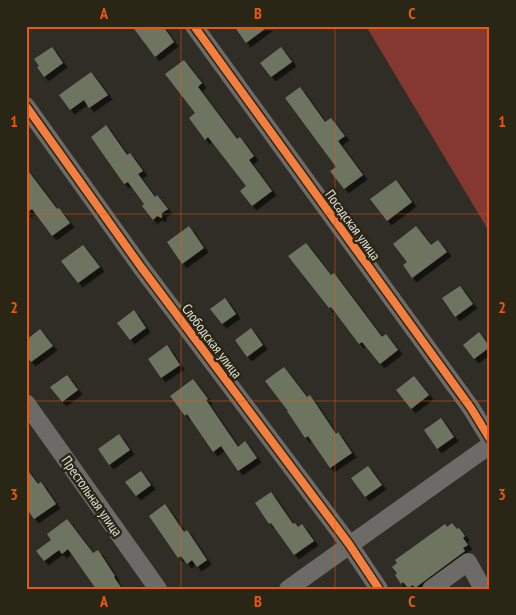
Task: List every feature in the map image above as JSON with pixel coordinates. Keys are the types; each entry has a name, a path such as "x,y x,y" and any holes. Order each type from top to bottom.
{"street":[{"name":"Посадская улица","path":"194,26 471,408 490,439"},
{"name":"Слободская улица","path":"26,106 141,267 349,544 379,589"},
{"name":"Престольная улица","path":"26,403 158,589"},
{"path":"288,589 490,445"},
{"path":"431,589 468,562 484,589"}],"shaded area":[{"path":"366,26 490,26 490,233"}],"building":[{"path":"132,26 163,26 174,42 155,57"},
{"path":"234,26 269,26 246,43"},
{"path":"52,47 63,63 44,77 34,59"},
{"path":"281,47 292,62 271,77 260,63"},
{"path":"184,60 202,83 198,87 237,139 240,137 254,156 249,160 272,191 252,206 240,191 246,186 208,137 205,140 189,118 195,113 165,74"},
{"path":"91,72 108,95 89,108 84,100 70,110 59,95"},
{"path":"300,87 325,122 331,118 345,136 338,141 363,175 344,189 330,171 336,167 285,98"},
{"path":"106,125 127,155 130,153 143,171 138,174 155,197 157,195 168,209 162,213 162,218 157,216 153,220 128,182 124,184 91,137"},
{"path":"26,168 70,223 52,236 32,209 26,213"},
{"path":"396,180 412,202 387,221 370,199"},
{"path":"189,226 204,248 182,264 167,242"},
{"path":"416,226 431,245 438,240 447,252 412,278 403,265 407,262 393,244"},
{"path":"306,243 331,275 334,273 382,337 386,334 398,350 380,364 362,342 359,344 288,256"},
{"path":"83,245 100,267 78,283 61,261"},
{"path":"460,286 473,304 455,317 442,298"},
{"path":"225,298 236,314 222,324 210,309"},
{"path":"134,310 146,328 130,340 117,323"},
{"path":"251,328 263,345 247,357 235,340"},
{"path":"40,329 53,346 31,362 26,356 26,340"},
{"path":"479,332 490,347 474,359 463,345"},
{"path":"167,345 180,365 161,378 148,359"},
{"path":"284,367 307,397 310,395 336,434 338,432 352,453 330,468 308,436 305,438 288,411 265,381"},
{"path":"67,375 78,390 62,402 50,387"},
{"path":"414,376 429,395 411,409 396,390"},
{"path":"193,379 238,447 245,441 257,458 238,471 221,446 213,452 187,414 185,416 170,396"},
{"path":"441,418 454,437 437,449 424,430"},
{"path":"119,434 130,450 109,465 98,449"},
{"path":"368,466 382,485 365,497 351,478"},
{"path":"26,468 38,484 41,482 56,504 34,519 26,508"},
{"path":"141,471 151,485 136,496 125,482"},
{"path":"271,492 293,524 295,523 298,527 302,524 314,541 294,555 255,503"},
{"path":"165,504 184,532 187,530 207,560 197,567 192,560 187,564 181,556 178,558 149,516"},
{"path":"67,519 93,553 98,550 122,589 96,589 68,549 62,554 59,550 44,561 36,551 51,540 47,534"},
{"path":"452,523 465,536 463,538 468,545 463,548 465,551 415,588 413,585 408,588 403,582 401,584 395,575 397,573 392,567 397,563 395,560 445,524 447,527"}],"cycle path":[{"path":"194,26 471,408 490,439"},
{"path":"26,106 141,267 349,544 379,589"}]}
